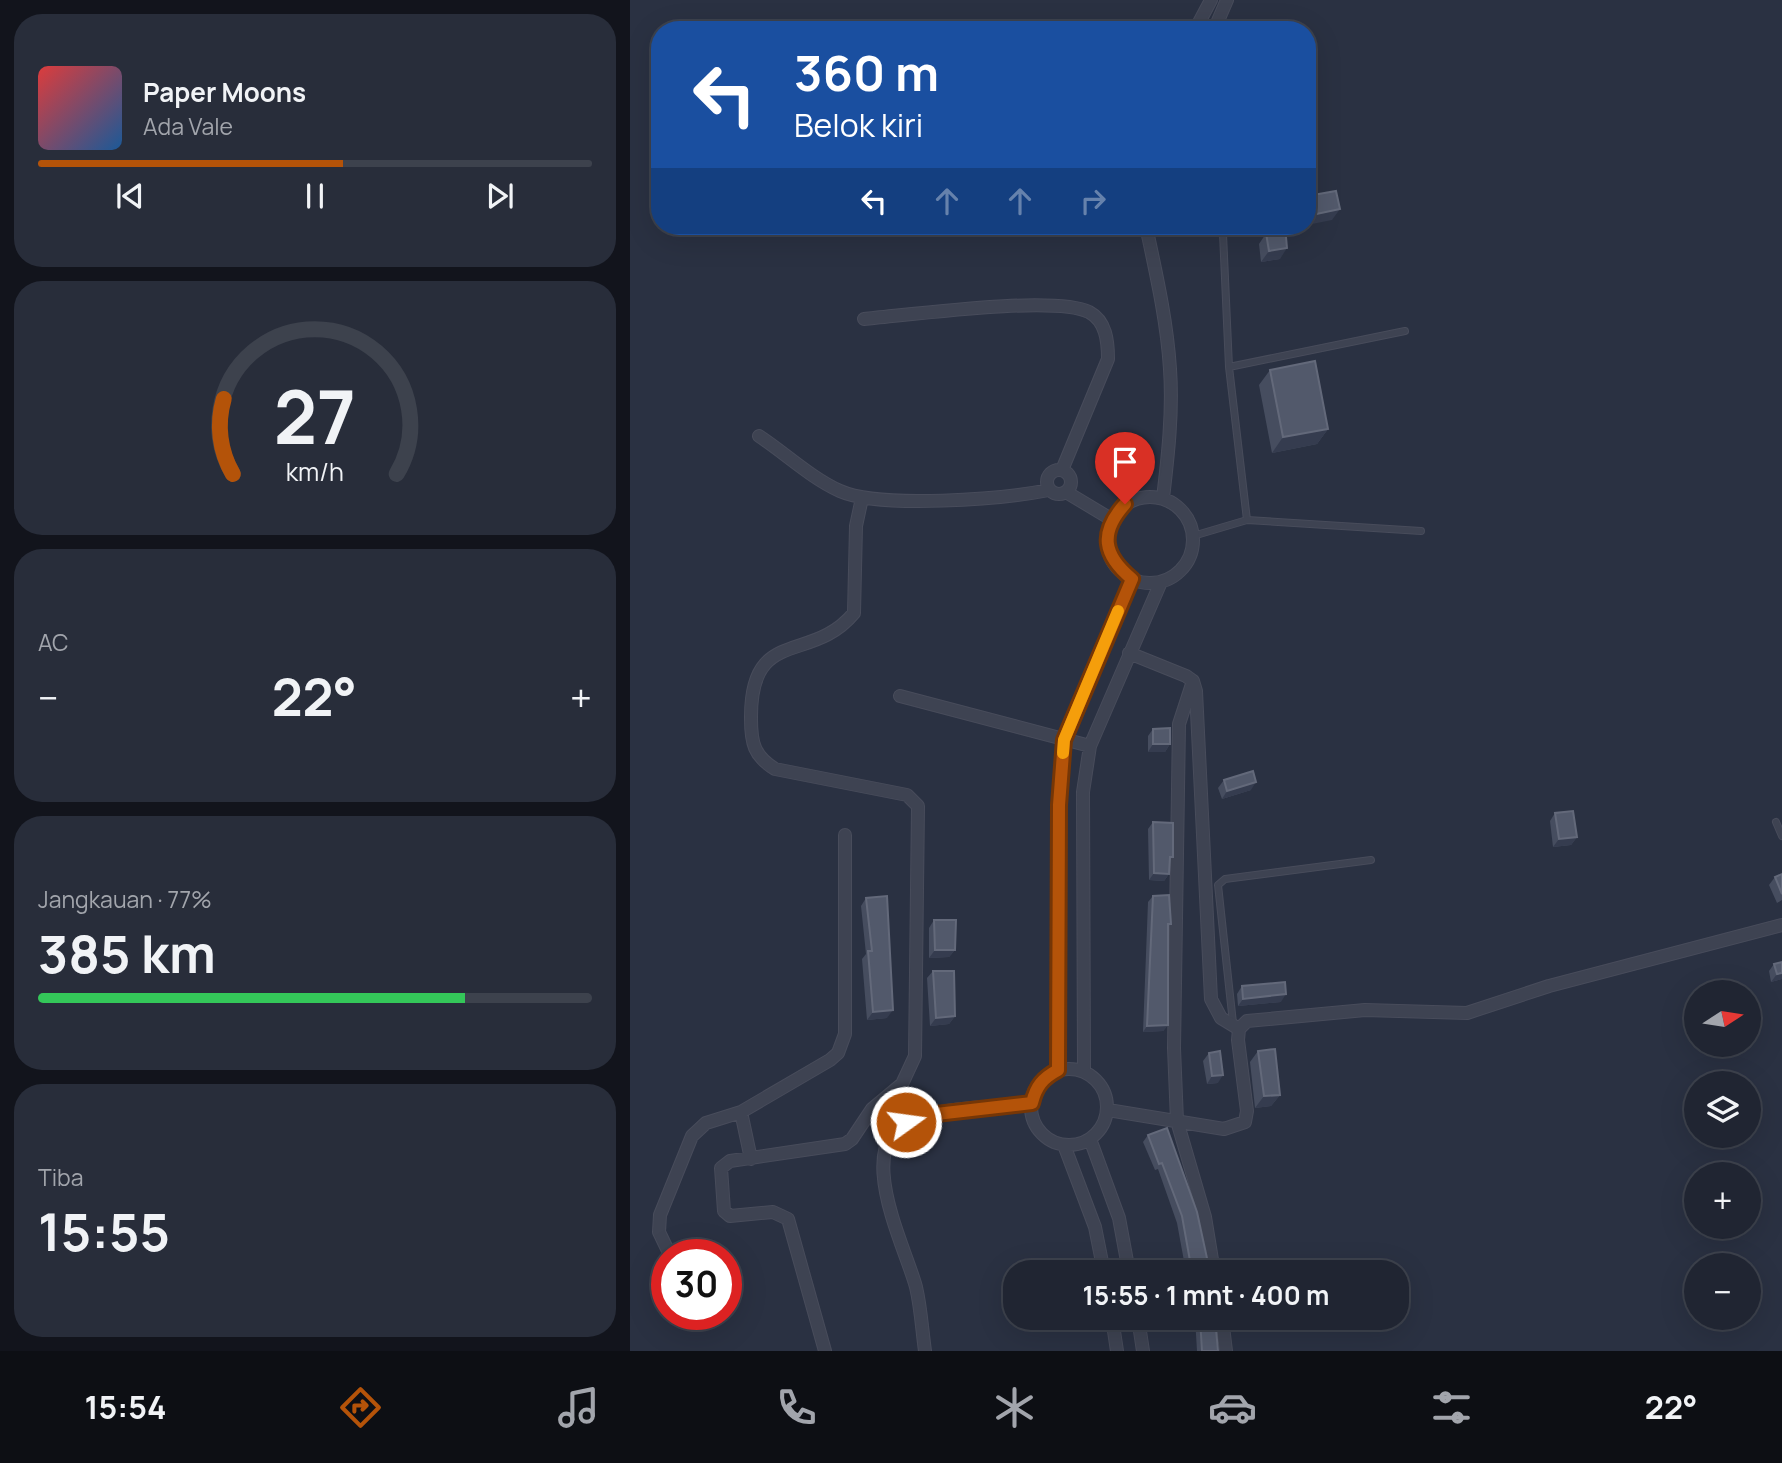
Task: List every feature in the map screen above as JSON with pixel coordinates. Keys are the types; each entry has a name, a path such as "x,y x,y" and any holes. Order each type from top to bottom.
{"street":[{"path":"1203,21 1220,1"},
{"path":"1216,21 1220,1"},
{"path":"1148,235 1164,315 1170,372 1169,443 1163,498"},
{"path":"864,319 1052,304 1091,313 1105,333 1108,359 1062,470"},
{"path":"759,436 838,490 862,498 987,500 1049,490"},
{"path":"1062,470 1050,473 1046,484 1049,490 1054,494 1066,492 1111,519"},
{"path":"1062,470 1071,479 1066,492"},
{"path":"1084,1071 1083,792 1090,746 1161,582 1178,572 1190,556 1193,537 1188,520 1178,507 1163,498 1143,496 1125,504 1111,519 1107,542 1114,564 1132,579 1161,582"},
{"path":"825,1351 788,1219 780,1212 739,1217 730,1216 723,1211 721,1168 730,1161 845,1143 852,1139 872,1109 902,1084 915,1056 918,806 907,795 775,769 757,756 752,743 751,702 758,670 767,659 780,652 827,636 854,613 856,526 862,498"},
{"path":"1058,1070 1059,805 1064,740 1132,579"},
{"path":"1129,653 1193,681"},
{"path":"1193,681 1211,999 1220,1018 1237,1027"},
{"path":"1193,681 1178,724 1174,1048 1177,1121 1205,1217 1212,1260"},
{"path":"900,696 1090,746"},
{"path":"662,1239 659,1232 660,1215 692,1136 706,1123 741,1112 830,1060 843,1046 845,835"},
{"path":"1237,1027 1247,1021 1321,1013 1399,1010 1467,1013 1549,986 1777,926"},
{"path":"1108,1110 1224,1129 1245,1122 1247,1111 1237,1027"},
{"path":"1058,1070 1084,1071 1097,1080 1105,1094 1108,1110 1102,1127 1090,1139 1064,1145 1051,1140 1040,1130 1033,1118 1032,1103 1036,1089 1045,1077 1058,1070"},
{"path":"925,1351 915,1285 886,1200 884,1165 887,1145 896,1130 919,1116 1032,1103"},
{"path":"741,1112 751,1159"},
{"path":"1090,1139 1119,1218 1127,1260"},
{"path":"1064,1145 1095,1227 1102,1260"},
{"path":"1114,1330 1117,1351"},
{"path":"1140,1330 1143,1351"},
{"path":"1223,1330 1226,1351"}],"lane":[{"path":"1223,235 1229,366 1247,520"},
{"path":"1229,366 1405,331"},
{"path":"1193,537 1247,520 1421,531"},
{"path":"1776,822 1782,836"},
{"path":"1237,1027 1217,886 1224,879 1371,860"}],"building":[{"path":"1336,191 1340,209 1316,214 1316,194"},
{"path":"1266,235 1286,235 1287,248 1269,251"},
{"path":"1315,361 1328,429 1283,437 1270,370"},
{"path":"1170,728 1170,744 1153,744 1153,729"},
{"path":"1253,771 1256,782 1227,791 1224,780"},
{"path":"1573,811 1577,837 1559,839 1555,813"},
{"path":"1153,822 1173,823 1173,857 1170,857 1169,874 1154,873"},
{"path":"1782,874 1782,894 1775,877"},
{"path":"1169,895 1171,924 1168,924 1168,1025 1147,1026 1153,896"},
{"path":"887,896 893,1010 873,1012 868,951 872,951 866,898"},
{"path":"934,920 956,920 955,950 935,950"},
{"path":"1782,962 1782,973 1777,974 1774,964"},
{"path":"933,971 954,971 955,1016 936,1018"},
{"path":"1285,982 1286,994 1243,999 1242,986"},
{"path":"1275,1049 1280,1095 1264,1096 1258,1051"},
{"path":"1220,1051 1223,1075 1212,1076 1209,1053"},
{"path":"1167,1128 1197,1212 1207,1260 1190,1260 1182,1216 1148,1135"},
{"path":"1201,1330 1216,1330 1218,1351 1202,1351"}],"slow traffic":[{"path":"1063,753 1064,740 1118,611"}],"route":[{"path":"906,1122 919,1116 1032,1103 1036,1089 1045,1077 1058,1070 1059,805 1064,740 1132,579 1114,564 1107,542 1111,519 1125,504"}]}
